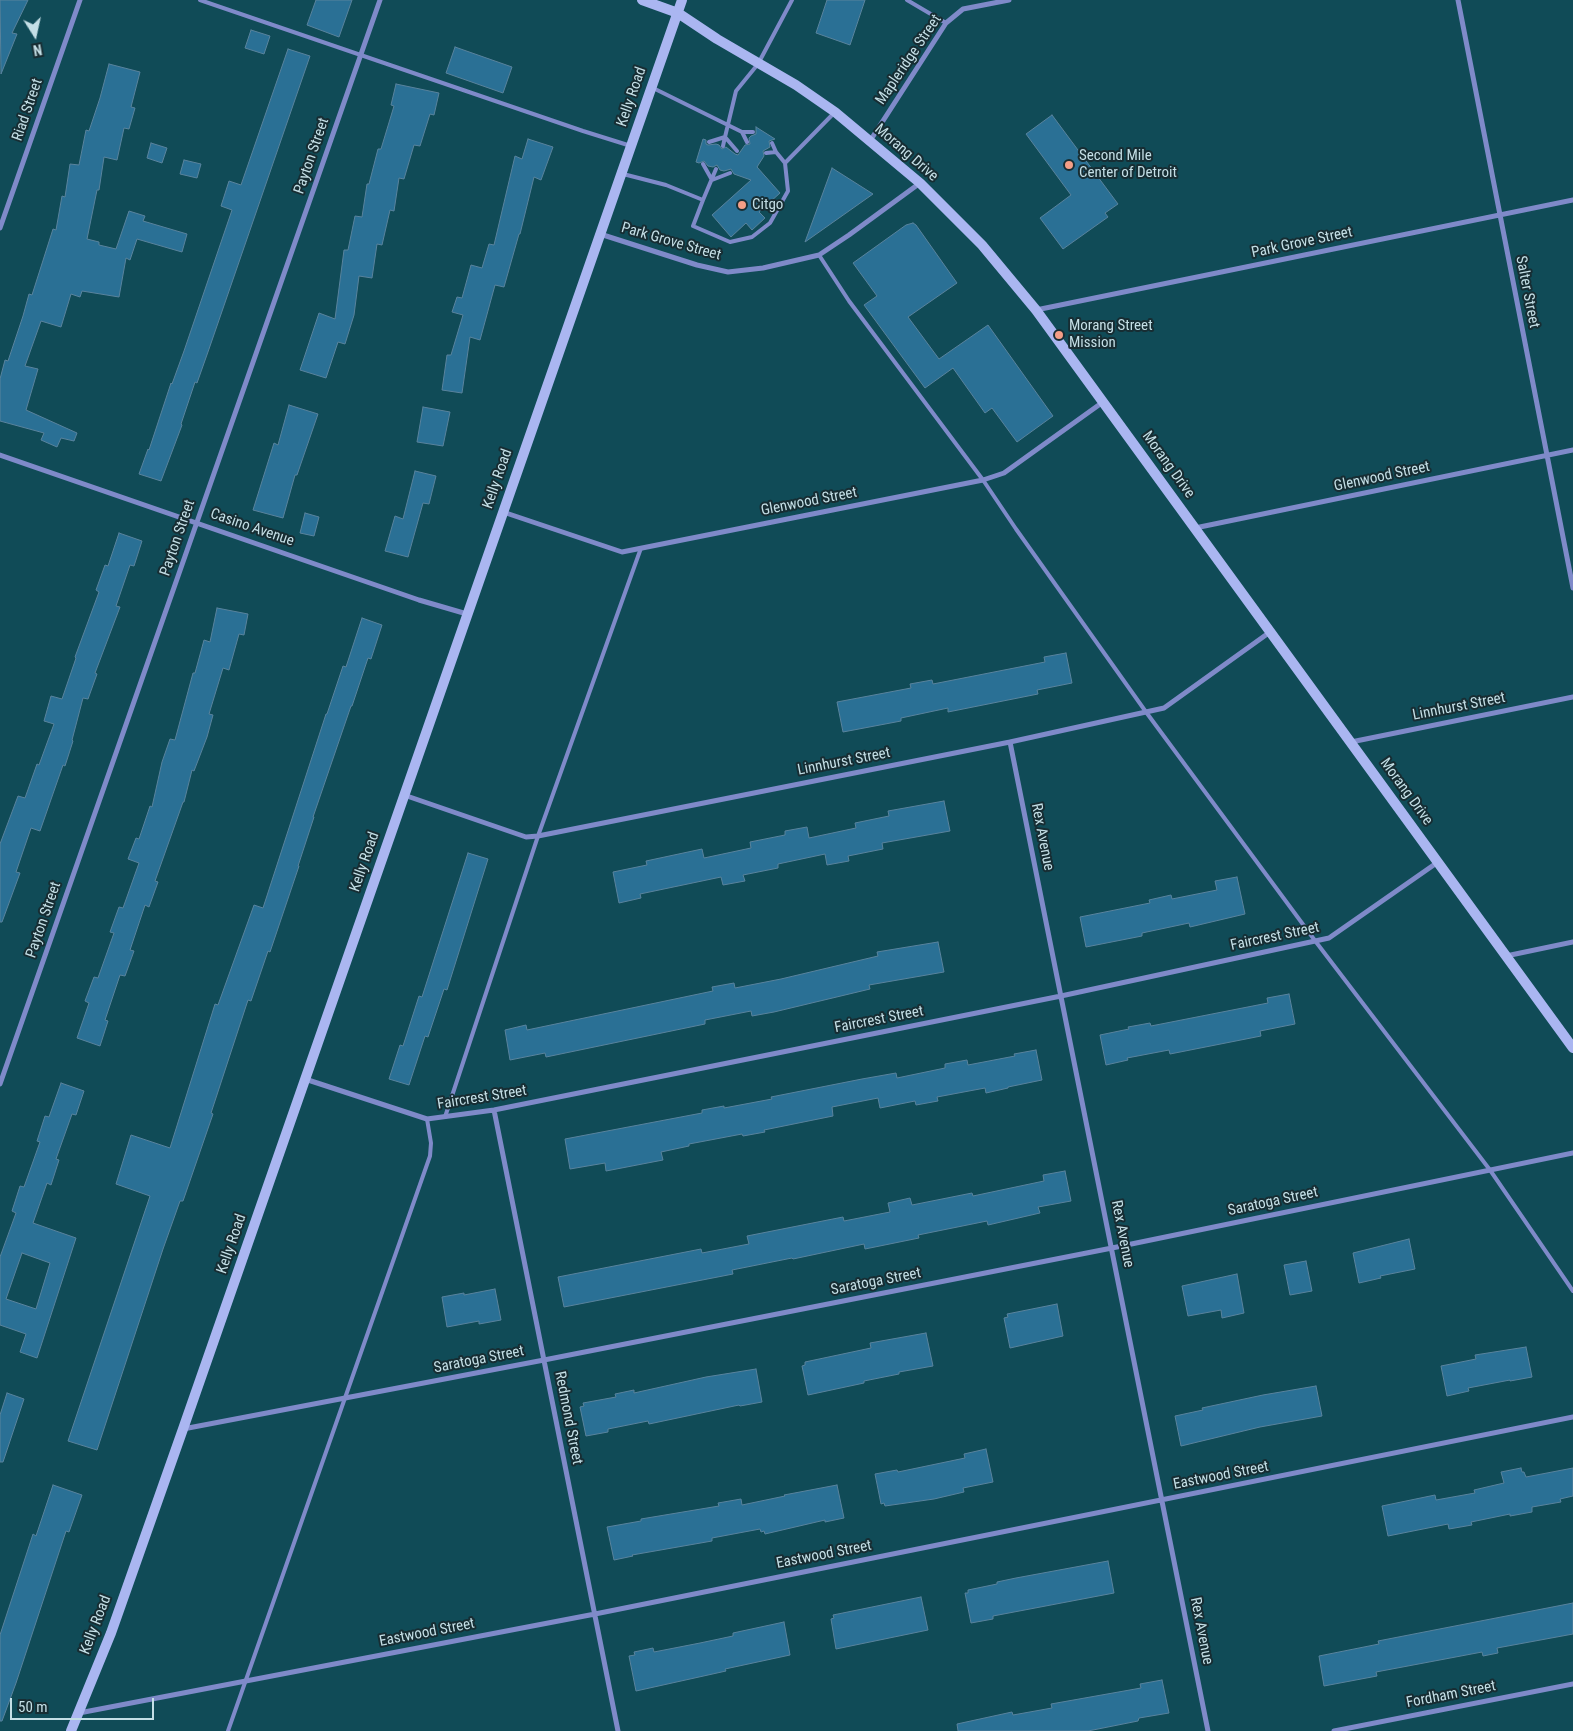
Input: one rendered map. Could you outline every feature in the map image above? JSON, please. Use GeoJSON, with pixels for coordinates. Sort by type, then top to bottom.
{"type":"FeatureCollection","features":[{"type":"Feature","properties":{"kind":"street","name":"Riad Street"},"geometry":{"type":"LineString","coordinates":[[0,228],[80,0]]}},
{"type":"Feature","properties":{"kind":"street","name":"Payton Street"},"geometry":{"type":"LineString","coordinates":[[0,1084],[380,0]]}},
{"type":"Feature","properties":{"kind":"street","name":"Morang Drive"},"geometry":{"type":"LineString","coordinates":[[642,0],[678,12],[758,64],[796,85],[835,112],[920,183],[982,245],[1036,310],[1104,402],[1573,1048]]}},
{"type":"Feature","properties":{"kind":"street","name":"Kelly Road"},"geometry":{"type":"LineString","coordinates":[[71,1731],[110,1633],[183,1429],[682,0]]}},
{"type":"Feature","properties":{"kind":"street","name":"Mapleridge Street"},"geometry":{"type":"LineString","coordinates":[[870,141],[946,23],[962,9],[1009,0]]}},
{"type":"Feature","properties":{"kind":"street","name":"Salter Street"},"geometry":{"type":"LineString","coordinates":[[1458,0],[1573,588]]}},
{"type":"Feature","properties":{"kind":"street","name":"Park Grove Street"},"geometry":{"type":"LineString","coordinates":[[600,234],[698,265],[728,272],[764,268],[820,254],[920,183]]}},
{"type":"Feature","properties":{"kind":"street","name":"Park Grove Street"},"geometry":{"type":"LineString","coordinates":[[1036,310],[1573,200]]}},
{"type":"Feature","properties":{"kind":"street","name":"Glenwood Street"},"geometry":{"type":"LineString","coordinates":[[503,512],[622,552],[983,480],[1004,473],[1104,402]]}},
{"type":"Feature","properties":{"kind":"street","name":"Glenwood Street"},"geometry":{"type":"LineString","coordinates":[[1195,528],[1573,450]]}},
{"type":"Feature","properties":{"kind":"street","name":"Casino Avenue"},"geometry":{"type":"LineString","coordinates":[[0,455],[419,600],[467,614]]}},
{"type":"Feature","properties":{"kind":"street","name":"Linnhurst Street"},"geometry":{"type":"LineString","coordinates":[[404,796],[526,838],[538,836],[1010,742],[1164,708],[1270,632]]}},
{"type":"Feature","properties":{"kind":"street","name":"Linnhurst Street"},"geometry":{"type":"LineString","coordinates":[[1351,742],[1573,697]]}},
{"type":"Feature","properties":{"kind":"street","name":"Rex Avenue"},"geometry":{"type":"LineString","coordinates":[[1010,742],[1208,1731]]}},
{"type":"Feature","properties":{"kind":"street","name":"Faircrest Street"},"geometry":{"type":"LineString","coordinates":[[305,1079],[427,1119],[494,1110],[1062,996],[1316,942],[1329,938],[1438,862]]}},
{"type":"Feature","properties":{"kind":"street"},"geometry":{"type":"LineString","coordinates":[[1506,956],[1573,942]]}},
{"type":"Feature","properties":{"kind":"street","name":"Redmond Street"},"geometry":{"type":"LineString","coordinates":[[494,1110],[618,1731]]}},
{"type":"Feature","properties":{"kind":"street","name":"Saratoga Street"},"geometry":{"type":"LineString","coordinates":[[183,1429],[1112,1248],[1573,1153]]}},
{"type":"Feature","properties":{"kind":"street","name":"Eastwood Street"},"geometry":{"type":"LineString","coordinates":[[79,1713],[595,1614],[1573,1417]]}},
{"type":"Feature","properties":{"kind":"street","name":"Fordham Street"},"geometry":{"type":"LineString","coordinates":[[1334,1731],[1573,1684]]}},
{"type":"Feature","properties":{"kind":"lane"},"geometry":{"type":"LineString","coordinates":[[200,0],[574,128],[632,146]]}},
{"type":"Feature","properties":{"kind":"lane"},"geometry":{"type":"LineString","coordinates":[[722,146],[736,91],[758,64],[792,0]]}},
{"type":"Feature","properties":{"kind":"lane"},"geometry":{"type":"LineString","coordinates":[[906,0],[946,23]]}},
{"type":"Feature","properties":{"kind":"lane"},"geometry":{"type":"LineString","coordinates":[[652,87],[742,132],[754,132]]}},
{"type":"Feature","properties":{"kind":"lane"},"geometry":{"type":"LineString","coordinates":[[785,163],[835,112]]}},
{"type":"Feature","properties":{"kind":"lane"},"geometry":{"type":"LineString","coordinates":[[742,132],[747,142]]}},
{"type":"Feature","properties":{"kind":"lane"},"geometry":{"type":"LineString","coordinates":[[710,142],[725,137]]}},
{"type":"Feature","properties":{"kind":"lane"},"geometry":{"type":"LineString","coordinates":[[725,137],[737,151]]}},
{"type":"Feature","properties":{"kind":"lane"},"geometry":{"type":"LineString","coordinates":[[716,169],[693,226],[730,242],[752,237],[770,224],[788,191],[785,163],[776,152],[772,143]]}},
{"type":"Feature","properties":{"kind":"lane"},"geometry":{"type":"LineString","coordinates":[[766,153],[776,152]]}},
{"type":"Feature","properties":{"kind":"lane"},"geometry":{"type":"LineString","coordinates":[[702,164],[712,180]]}},
{"type":"Feature","properties":{"kind":"lane"},"geometry":{"type":"LineString","coordinates":[[712,180],[730,173]]}},
{"type":"Feature","properties":{"kind":"lane"},"geometry":{"type":"LineString","coordinates":[[622,174],[666,185],[703,200]]}},
{"type":"Feature","properties":{"kind":"lane"},"geometry":{"type":"LineString","coordinates":[[820,254],[849,301],[983,480],[1146,712],[1316,942],[1490,1170],[1573,1291]]}},
{"type":"Feature","properties":{"kind":"lane"},"geometry":{"type":"LineString","coordinates":[[445,1117],[538,836],[641,548]]}},
{"type":"Feature","properties":{"kind":"lane"},"geometry":{"type":"LineString","coordinates":[[228,1731],[430,1156],[431,1143],[427,1119]]}},
{"type":"Feature","properties":{"kind":"building"},"geometry":{"type":"Polygon","coordinates":[[[0,0],[28,0],[12,33],[17,34],[1,74],[0,0]]]}},
{"type":"Feature","properties":{"kind":"building"},"geometry":{"type":"Polygon","coordinates":[[[316,0],[352,0],[339,37],[307,25],[316,0]]]}},
{"type":"Feature","properties":{"kind":"building"},"geometry":{"type":"Polygon","coordinates":[[[827,0],[865,0],[850,45],[816,33],[827,0]]]}},
{"type":"Feature","properties":{"kind":"building"},"geometry":{"type":"Polygon","coordinates":[[[251,30],[270,36],[264,54],[245,48],[251,30]]]}},
{"type":"Feature","properties":{"kind":"building"},"geometry":{"type":"Polygon","coordinates":[[[455,47],[512,67],[503,93],[446,73],[455,47]]]}},
{"type":"Feature","properties":{"kind":"building"},"geometry":{"type":"Polygon","coordinates":[[[288,49],[310,56],[209,349],[197,383],[195,382],[182,425],[161,481],[139,474],[184,351],[232,210],[221,206],[229,181],[241,185],[288,49]]]}},
{"type":"Feature","properties":{"kind":"building"},"geometry":{"type":"Polygon","coordinates":[[[109,64],[140,72],[131,107],[135,108],[129,129],[124,128],[117,160],[104,157],[99,190],[97,190],[87,239],[99,242],[99,245],[116,249],[129,211],[145,216],[143,221],[187,234],[182,252],[137,239],[130,260],[126,258],[119,297],[82,291],[80,297],[71,294],[61,327],[41,321],[25,366],[38,369],[26,410],[77,433],[74,441],[61,438],[57,447],[41,440],[44,433],[0,421],[0,379],[5,360],[8,361],[29,294],[32,295],[53,229],[56,230],[62,196],[65,197],[70,164],[79,165],[86,130],[89,131],[109,64]]]}},
{"type":"Feature","properties":{"kind":"building"},"geometry":{"type":"Polygon","coordinates":[[[396,84],[439,93],[434,115],[430,114],[420,146],[414,145],[404,179],[399,178],[394,211],[390,210],[382,245],[377,244],[372,278],[359,276],[354,315],[345,344],[338,342],[326,378],[300,370],[319,313],[335,319],[344,250],[348,250],[355,216],[362,217],[367,184],[369,184],[378,149],[381,149],[394,106],[391,105],[396,84]]]}},
{"type":"Feature","properties":{"kind":"building","name":"Second Mile Center of Detroit"},"geometry":{"type":"Polygon","coordinates":[[[1052,115],[1118,204],[1105,213],[1108,217],[1063,249],[1040,218],[1071,195],[1026,134],[1052,115]]]}},
{"type":"Feature","properties":{"kind":"building"},"geometry":{"type":"Polygon","coordinates":[[[756,127],[775,139],[769,141],[770,147],[763,151],[764,156],[757,167],[780,193],[759,212],[765,218],[752,230],[746,223],[731,237],[712,215],[751,180],[734,174],[731,169],[724,171],[720,170],[717,165],[713,167],[708,166],[704,161],[696,162],[703,139],[706,140],[708,145],[716,144],[722,149],[726,147],[738,155],[745,145],[750,144],[749,138],[756,134],[756,127]]]}},
{"type":"Feature","properties":{"kind":"building"},"geometry":{"type":"Polygon","coordinates":[[[528,139],[553,147],[541,180],[534,177],[504,287],[495,285],[480,340],[470,337],[462,393],[442,390],[447,355],[451,355],[463,315],[452,312],[457,297],[462,298],[471,265],[482,268],[489,244],[494,245],[515,156],[522,159],[528,139]]]}},
{"type":"Feature","properties":{"kind":"building"},"geometry":{"type":"Polygon","coordinates":[[[151,143],[167,148],[162,163],[147,158],[151,143]]]}},
{"type":"Feature","properties":{"kind":"building"},"geometry":{"type":"Polygon","coordinates":[[[184,160],[201,164],[197,178],[180,174],[184,160]]]}},
{"type":"Feature","properties":{"kind":"building"},"geometry":{"type":"Polygon","coordinates":[[[832,168],[873,194],[805,242],[832,168]]]}},
{"type":"Feature","properties":{"kind":"building"},"geometry":{"type":"Polygon","coordinates":[[[913,223],[957,283],[908,317],[939,359],[988,325],[1053,416],[1017,442],[992,408],[985,413],[953,368],[925,388],[864,305],[877,296],[853,263],[906,225],[913,223]]]}},
{"type":"Feature","properties":{"kind":"building"},"geometry":{"type":"Polygon","coordinates":[[[289,405],[318,414],[297,475],[295,475],[283,518],[253,510],[274,443],[278,445],[289,405]]]}},
{"type":"Feature","properties":{"kind":"building"},"geometry":{"type":"Polygon","coordinates":[[[423,407],[450,412],[443,446],[417,442],[423,407]]]}},
{"type":"Feature","properties":{"kind":"building"},"geometry":{"type":"Polygon","coordinates":[[[415,471],[436,476],[429,504],[423,503],[408,557],[385,551],[395,516],[403,519],[415,471]]]}},
{"type":"Feature","properties":{"kind":"building"},"geometry":{"type":"Polygon","coordinates":[[[305,513],[319,517],[314,536],[300,533],[305,513]]]}},
{"type":"Feature","properties":{"kind":"building"},"geometry":{"type":"Polygon","coordinates":[[[119,533],[142,541],[134,566],[130,565],[116,606],[120,607],[95,673],[97,674],[88,699],[83,698],[65,766],[63,765],[40,831],[31,828],[16,872],[20,873],[2,922],[0,922],[0,844],[18,796],[25,798],[37,764],[39,765],[54,724],[44,721],[51,696],[62,699],[99,592],[96,590],[105,565],[108,566],[119,533]]]}},
{"type":"Feature","properties":{"kind":"building"},"geometry":{"type":"Polygon","coordinates":[[[217,608],[248,614],[244,635],[239,634],[229,670],[223,668],[209,714],[213,715],[207,737],[194,771],[192,770],[184,802],[155,881],[158,882],[149,907],[145,905],[130,950],[134,951],[125,976],[120,975],[105,1020],[108,1021],[100,1046],[77,1038],[89,1003],[85,1001],[94,977],[98,978],[114,933],[110,932],[119,907],[123,908],[139,863],[128,859],[136,838],[139,839],[150,806],[152,807],[162,762],[170,739],[175,740],[204,640],[210,642],[217,608]]]}},
{"type":"Feature","properties":{"kind":"building"},"geometry":{"type":"Polygon","coordinates":[[[362,618],[382,625],[371,659],[368,658],[351,706],[270,952],[268,951],[251,1001],[248,1000],[211,1113],[213,1114],[183,1201],[180,1201],[163,1249],[97,1450],[68,1441],[150,1196],[116,1184],[131,1135],[170,1148],[215,1004],[218,1005],[254,905],[263,908],[326,714],[343,666],[346,667],[362,618]]]}},
{"type":"Feature","properties":{"kind":"building"},"geometry":{"type":"Polygon","coordinates":[[[1066,653],[1072,683],[1037,690],[1038,694],[948,712],[948,708],[901,718],[901,721],[843,732],[837,702],[911,688],[910,684],[932,680],[933,684],[1045,662],[1044,657],[1066,653]]]}},
{"type":"Feature","properties":{"kind":"building"},"geometry":{"type":"Polygon","coordinates":[[[944,801],[950,831],[882,843],[883,849],[848,856],[849,861],[827,865],[825,854],[778,864],[778,868],[743,875],[745,881],[723,885],[721,877],[640,894],[641,898],[619,903],[613,872],[647,865],[646,861],[702,849],[704,858],[751,848],[750,842],[785,835],[785,831],[807,827],[809,838],[856,828],[855,823],[889,816],[888,811],[944,801]]]}},
{"type":"Feature","properties":{"kind":"building"},"geometry":{"type":"Polygon","coordinates":[[[468,853],[488,859],[447,990],[444,989],[428,1037],[425,1036],[409,1085],[389,1079],[400,1045],[403,1046],[419,996],[422,997],[468,853]]]}},
{"type":"Feature","properties":{"kind":"building"},"geometry":{"type":"Polygon","coordinates":[[[1237,877],[1245,914],[1190,927],[1189,923],[1142,933],[1142,936],[1086,947],[1080,917],[1150,903],[1149,900],[1171,895],[1172,899],[1217,890],[1215,881],[1237,877]]]}},
{"type":"Feature","properties":{"kind":"building"},"geometry":{"type":"Polygon","coordinates":[[[938,942],[944,972],[869,985],[870,989],[774,1012],[752,1016],[751,1011],[705,1020],[705,1024],[546,1057],[545,1053],[510,1060],[505,1030],[526,1025],[527,1030],[713,991],[712,987],[734,983],[735,988],[781,979],[878,956],[877,952],[938,942]]]}},
{"type":"Feature","properties":{"kind":"building"},"geometry":{"type":"Polygon","coordinates":[[[1289,994],[1295,1024],[1260,1031],[1261,1036],[1170,1054],[1169,1050],[1127,1058],[1128,1060],[1106,1065],[1100,1035],[1129,1029],[1128,1027],[1150,1023],[1151,1026],[1268,1003],[1267,998],[1289,994]]]}},
{"type":"Feature","properties":{"kind":"building"},"geometry":{"type":"Polygon","coordinates":[[[1036,1050],[1042,1080],[986,1093],[985,1088],[937,1097],[938,1101],[916,1105],[915,1101],[880,1108],[878,1098],[832,1107],[833,1116],[764,1130],[765,1132],[743,1136],[742,1134],[689,1144],[689,1146],[661,1152],[663,1160],[606,1171],[605,1163],[570,1169],[565,1139],[702,1113],[702,1110],[772,1099],[771,1097],[862,1079],[896,1073],[897,1078],[945,1068],[945,1064],[967,1060],[968,1065],[1036,1050]]]}},
{"type":"Feature","properties":{"kind":"building"},"geometry":{"type":"Polygon","coordinates":[[[61,1083],[84,1091],[76,1115],[72,1114],[56,1159],[59,1160],[51,1185],[47,1183],[33,1223],[76,1238],[37,1358],[20,1352],[26,1334],[0,1325],[0,1257],[16,1213],[12,1211],[20,1186],[24,1187],[40,1142],[37,1141],[45,1116],[49,1117],[61,1083]],[[22,1253],[6,1299],[36,1309],[50,1263],[22,1253]]]}},
{"type":"Feature","properties":{"kind":"building"},"geometry":{"type":"Polygon","coordinates":[[[1065,1171],[1071,1201],[1038,1207],[1040,1213],[988,1225],[987,1221],[918,1235],[919,1238],[865,1249],[864,1244],[792,1258],[732,1270],[733,1274],[564,1307],[558,1277],[701,1249],[702,1253],[749,1244],[747,1236],[843,1217],[844,1221],[890,1212],[888,1203],[910,1198],[912,1205],[972,1193],[973,1196],[1044,1181],[1043,1175],[1065,1171]]]}},
{"type":"Feature","properties":{"kind":"building"},"geometry":{"type":"Polygon","coordinates":[[[1409,1239],[1415,1269],[1380,1276],[1381,1278],[1359,1283],[1353,1253],[1409,1239]]]}},
{"type":"Feature","properties":{"kind":"building"},"geometry":{"type":"Polygon","coordinates":[[[1306,1261],[1312,1291],[1290,1295],[1284,1265],[1306,1261]]]}},
{"type":"Feature","properties":{"kind":"building"},"geometry":{"type":"Polygon","coordinates":[[[1237,1274],[1244,1313],[1222,1318],[1221,1310],[1188,1316],[1182,1286],[1237,1274]]]}},
{"type":"Feature","properties":{"kind":"building"},"geometry":{"type":"Polygon","coordinates":[[[495,1289],[501,1320],[479,1324],[479,1321],[447,1327],[442,1297],[495,1289]]]}},
{"type":"Feature","properties":{"kind":"building"},"geometry":{"type":"Polygon","coordinates":[[[1057,1304],[1063,1336],[1010,1348],[1004,1318],[1008,1317],[1007,1314],[1057,1304]]]}},
{"type":"Feature","properties":{"kind":"building"},"geometry":{"type":"Polygon","coordinates":[[[926,1333],[933,1366],[899,1372],[899,1374],[864,1381],[864,1383],[808,1395],[802,1366],[805,1365],[805,1362],[871,1348],[870,1343],[926,1333]]]}},
{"type":"Feature","properties":{"kind":"building"},"geometry":{"type":"Polygon","coordinates":[[[1526,1347],[1532,1377],[1468,1388],[1469,1391],[1447,1396],[1441,1366],[1476,1359],[1475,1355],[1526,1347]]]}},
{"type":"Feature","properties":{"kind":"building"},"geometry":{"type":"Polygon","coordinates":[[[756,1369],[762,1402],[649,1424],[648,1421],[608,1429],[608,1432],[586,1436],[580,1407],[584,1406],[583,1403],[616,1397],[615,1394],[634,1390],[634,1393],[706,1377],[756,1369]]]}},
{"type":"Feature","properties":{"kind":"building"},"geometry":{"type":"Polygon","coordinates":[[[1316,1386],[1322,1416],[1260,1427],[1181,1446],[1175,1416],[1203,1410],[1202,1408],[1263,1395],[1316,1386]]]}},
{"type":"Feature","properties":{"kind":"building"},"geometry":{"type":"Polygon","coordinates":[[[7,1393],[24,1399],[3,1462],[0,1462],[0,1415],[7,1393]]]}},
{"type":"Feature","properties":{"kind":"building"},"geometry":{"type":"Polygon","coordinates":[[[986,1449],[993,1482],[963,1488],[964,1492],[934,1499],[885,1506],[884,1503],[881,1504],[875,1474],[897,1470],[898,1472],[965,1458],[964,1454],[986,1449]]]}},
{"type":"Feature","properties":{"kind":"building"},"geometry":{"type":"Polygon","coordinates":[[[1521,1468],[1526,1477],[1573,1468],[1573,1496],[1560,1499],[1561,1502],[1532,1507],[1532,1512],[1510,1516],[1510,1514],[1471,1522],[1472,1525],[1449,1529],[1448,1524],[1388,1536],[1382,1506],[1435,1495],[1436,1500],[1475,1493],[1474,1490],[1504,1483],[1501,1472],[1521,1468]]]}},
{"type":"Feature","properties":{"kind":"building"},"geometry":{"type":"Polygon","coordinates":[[[53,1485],[82,1495],[69,1532],[66,1531],[16,1683],[2,1721],[0,1721],[0,1635],[33,1534],[36,1536],[53,1485]]]}},
{"type":"Feature","properties":{"kind":"building"},"geometry":{"type":"Polygon","coordinates":[[[837,1485],[844,1518],[825,1522],[825,1520],[765,1534],[760,1529],[712,1538],[712,1541],[614,1560],[607,1527],[641,1521],[641,1519],[719,1506],[718,1503],[741,1499],[742,1505],[837,1485]]]}},
{"type":"Feature","properties":{"kind":"building"},"geometry":{"type":"Polygon","coordinates":[[[1108,1561],[1114,1593],[993,1616],[993,1619],[971,1623],[965,1593],[968,1593],[968,1590],[1016,1578],[1108,1561]]]}},
{"type":"Feature","properties":{"kind":"building"},"geometry":{"type":"Polygon","coordinates":[[[921,1597],[928,1630],[836,1649],[831,1619],[834,1618],[833,1615],[921,1597]]]}},
{"type":"Feature","properties":{"kind":"building"},"geometry":{"type":"Polygon","coordinates":[[[1573,1603],[1573,1634],[1497,1648],[1498,1653],[1483,1656],[1482,1652],[1376,1672],[1377,1676],[1324,1686],[1319,1656],[1379,1644],[1378,1641],[1573,1603]]]}},
{"type":"Feature","properties":{"kind":"building"},"geometry":{"type":"Polygon","coordinates":[[[784,1622],[790,1655],[636,1691],[629,1656],[635,1655],[634,1652],[653,1648],[654,1652],[700,1643],[733,1636],[733,1633],[784,1622]]]}},
{"type":"Feature","properties":{"kind":"building"},"geometry":{"type":"Polygon","coordinates":[[[1162,1680],[1169,1713],[1139,1718],[1138,1721],[1088,1731],[958,1731],[957,1724],[1012,1712],[1013,1715],[1052,1708],[1051,1704],[1141,1688],[1140,1684],[1162,1680]]]}},
{"type":"Feature","properties":{"kind":"place","name":"Second Mile Center of Detroit"},"geometry":{"type":"Point","coordinates":[1069,165]}},
{"type":"Feature","properties":{"kind":"place","name":"Citgo"},"geometry":{"type":"Point","coordinates":[742,205]}},
{"type":"Feature","properties":{"kind":"place","name":"Morang Street Mission"},"geometry":{"type":"Point","coordinates":[1059,335]}}]}
